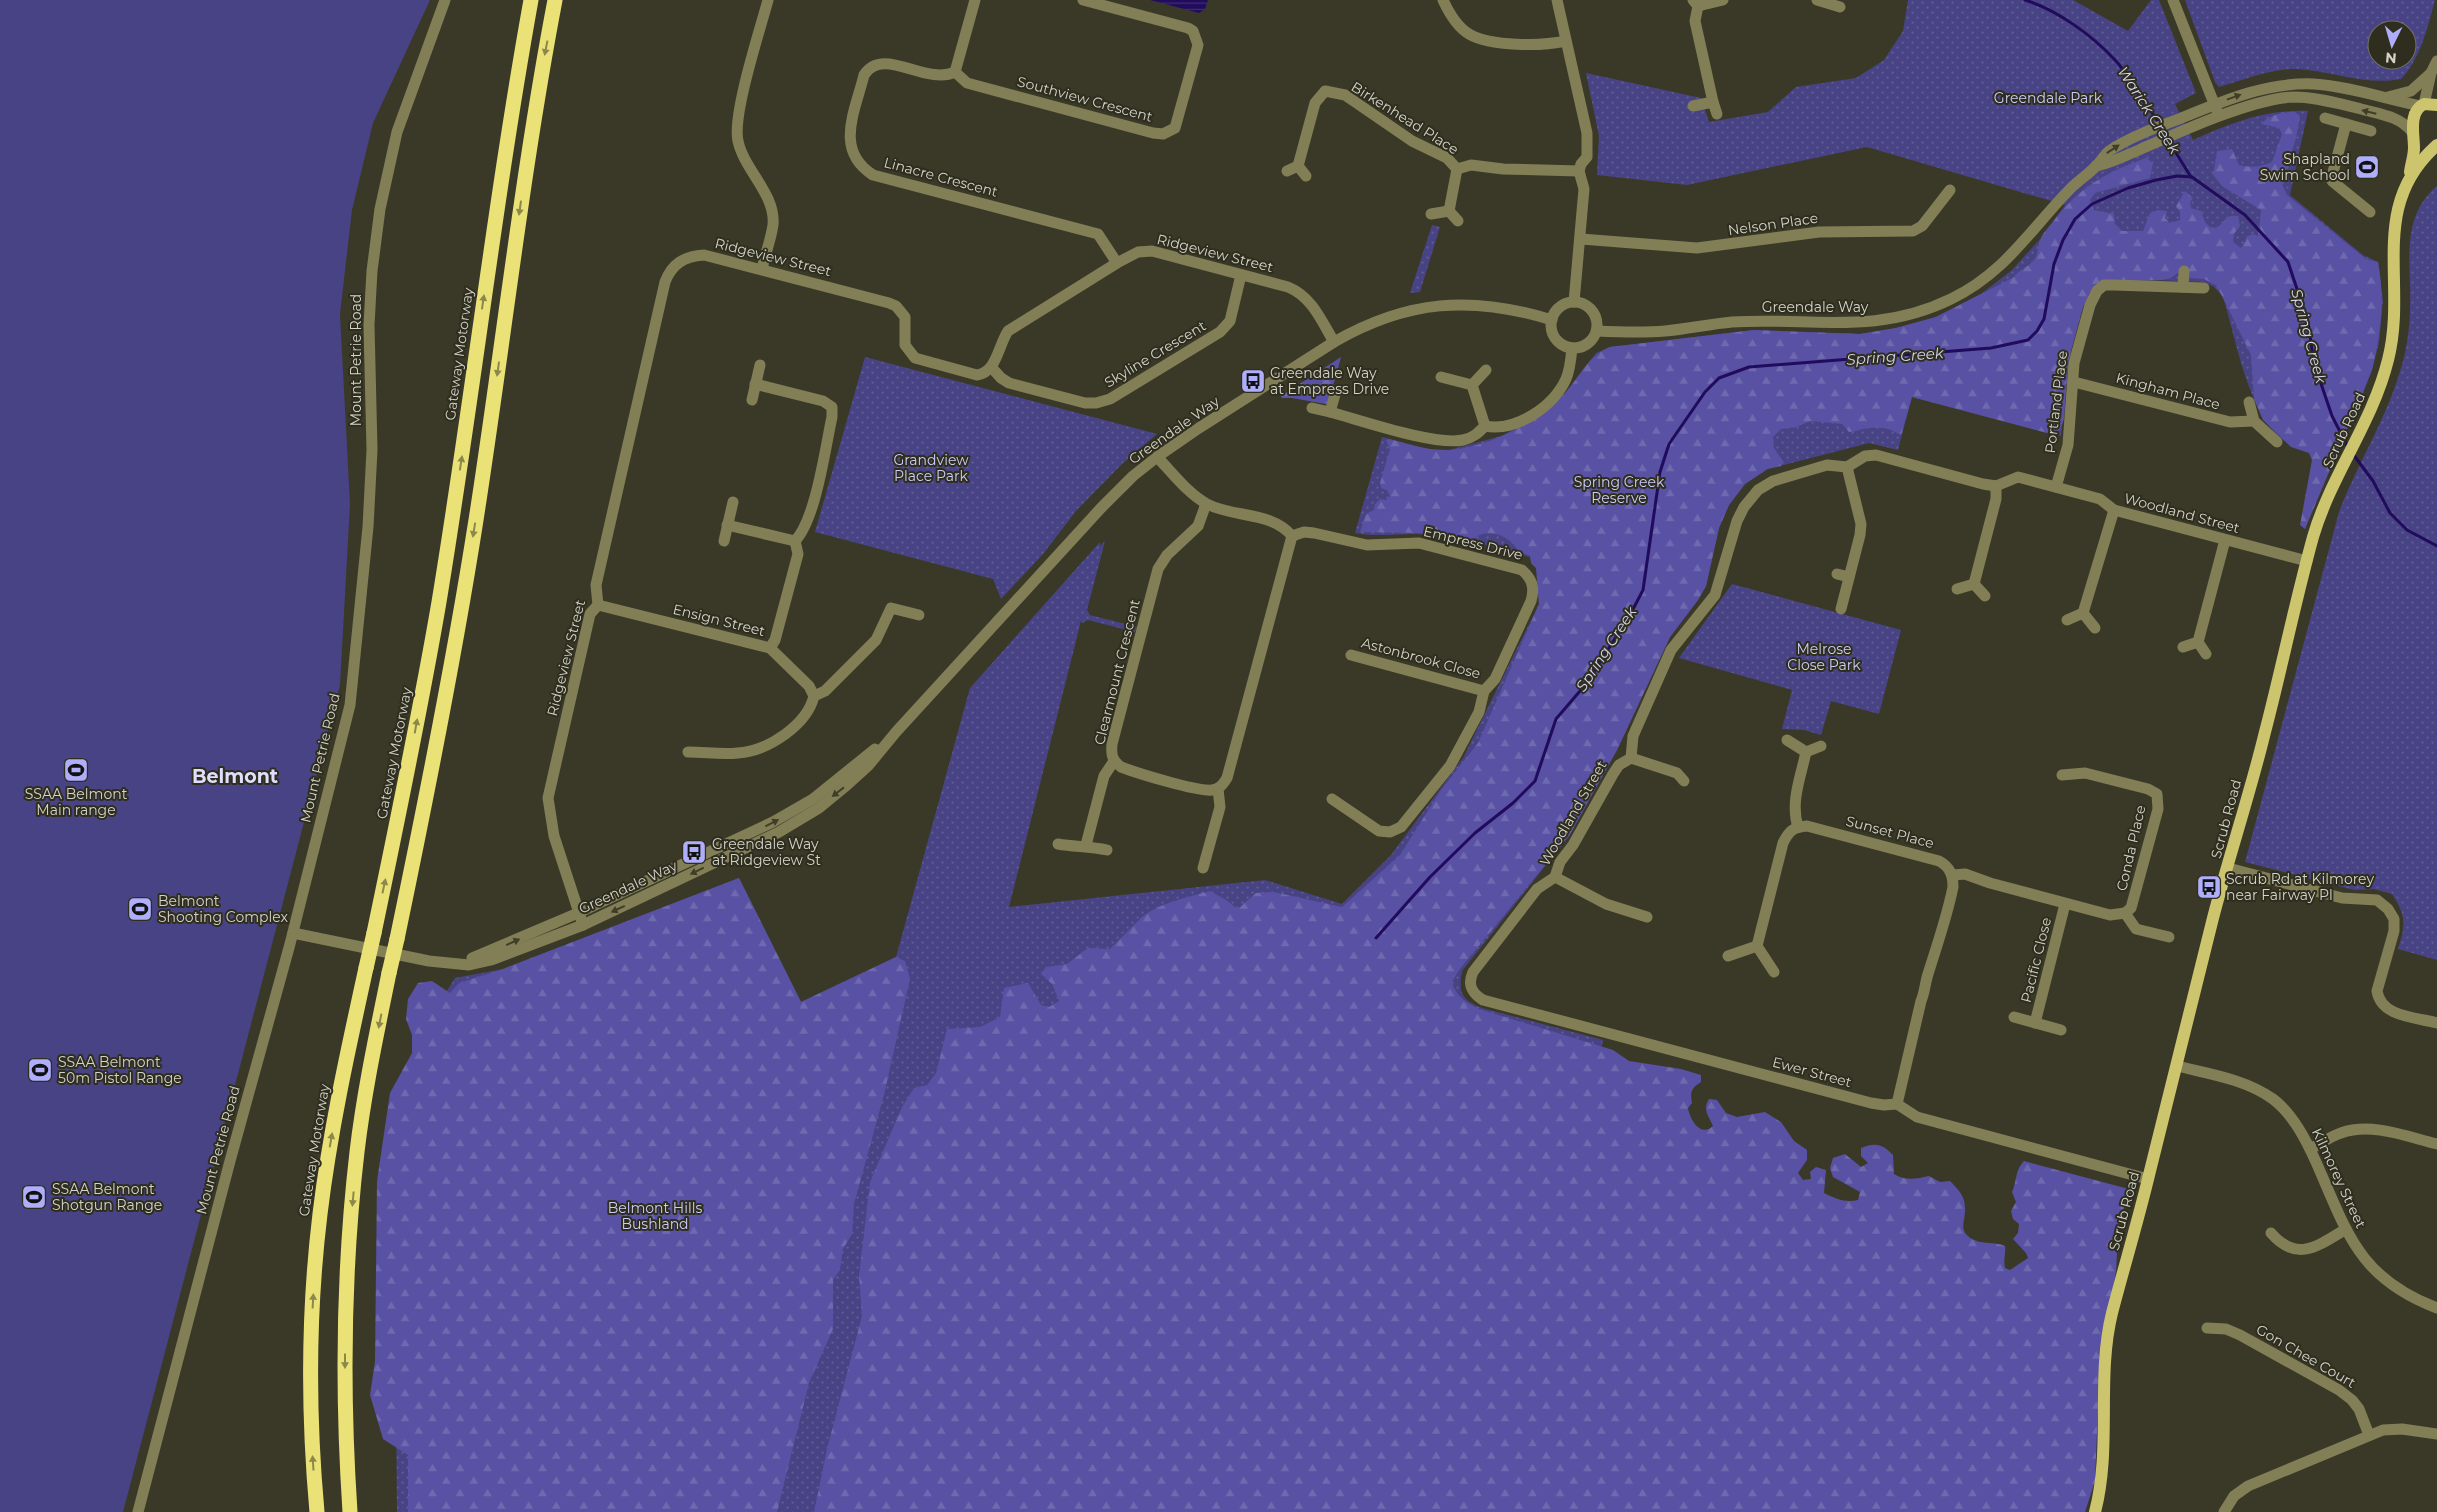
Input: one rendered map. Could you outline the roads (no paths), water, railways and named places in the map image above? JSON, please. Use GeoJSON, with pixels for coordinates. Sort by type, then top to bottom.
{"type":"FeatureCollection","features":[{"type":"Feature","properties":{"kind":"highway","name":"Gateway Motorway"},"geometry":{"type":"LineString","coordinates":[[317,1512],[310,1391],[311,1338],[316,1248],[330,1140],[413,746],[439,603],[508,131],[530,0]]}},
{"type":"Feature","properties":{"kind":"highway"},"geometry":{"type":"LineString","coordinates":[[350,1512],[345,1406],[345,1318],[357,1152],[369,1074],[435,752],[461,610],[476,520],[521,202],[555,0]]}},
{"type":"Feature","properties":{"kind":"main road","name":"Scrub Road"},"geometry":{"type":"LineString","coordinates":[[2095,1512],[2101,1481],[2106,1341],[2213,918],[2266,732],[2315,531],[2342,470],[2370,415],[2388,359],[2393,334],[2395,304],[2393,249],[2395,222],[2410,174],[2414,150],[2415,113],[2427,105]]}},
{"type":"Feature","properties":{"kind":"main road"},"geometry":{"type":"LineString","coordinates":[[2413,136],[2421,148],[2436,145]]}},
{"type":"Feature","properties":{"kind":"main road","name":"Scrub Road"},"geometry":{"type":"LineString","coordinates":[[2410,174],[2423,157],[2436,145]]}},
{"type":"Feature","properties":{"kind":"street","name":"Mount Petrie Road"},"geometry":{"type":"LineString","coordinates":[[138,1512],[293,933],[350,705],[359,635],[368,527],[372,450],[370,326],[372,271],[380,209],[396,132],[445,0]]}},
{"type":"Feature","properties":{"kind":"street"},"geometry":{"type":"LineString","coordinates":[[762,269],[773,224],[771,212],[741,153],[737,132],[748,76],[768,0]]}},
{"type":"Feature","properties":{"kind":"street"},"geometry":{"type":"LineString","coordinates":[[955,72],[975,0]]}},
{"type":"Feature","properties":{"kind":"street","name":"Southview Crescent"},"geometry":{"type":"LineString","coordinates":[[955,72],[967,83],[1153,133],[1163,134],[1175,128],[1198,45],[1193,31],[1188,28],[1083,0]]}},
{"type":"Feature","properties":{"kind":"street"},"geometry":{"type":"LineString","coordinates":[[1443,0],[1456,22],[1469,34],[1488,40],[1542,46],[1566,41]]}},
{"type":"Feature","properties":{"kind":"street"},"geometry":{"type":"LineString","coordinates":[[1558,0],[1588,133],[1586,157],[1579,171],[1584,190],[1574,302]]}},
{"type":"Feature","properties":{"kind":"street"},"geometry":{"type":"LineString","coordinates":[[1716,114],[1695,21],[1696,3],[1723,0]]}},
{"type":"Feature","properties":{"kind":"street"},"geometry":{"type":"LineString","coordinates":[[1817,0],[1840,7]]}},
{"type":"Feature","properties":{"kind":"street"},"geometry":{"type":"LineString","coordinates":[[2173,0],[2219,118]]}},
{"type":"Feature","properties":{"kind":"street"},"geometry":{"type":"LineString","coordinates":[[2427,105],[2431,73],[2437,61]]}},
{"type":"Feature","properties":{"kind":"street","name":"Linacre Crescent"},"geometry":{"type":"LineString","coordinates":[[955,72],[938,76],[888,63],[878,63],[869,67],[864,75],[849,135],[851,149],[857,161],[873,175],[1098,234],[1116,263]]}},
{"type":"Feature","properties":{"kind":"street"},"geometry":{"type":"LineString","coordinates":[[2382,98],[2411,92],[2431,73]]}},
{"type":"Feature","properties":{"kind":"street","name":"Greendale Way"},"geometry":{"type":"LineString","coordinates":[[1597,330],[1658,332],[1733,322],[1789,321],[1848,324],[1881,321],[1926,310],[1953,298],[2001,266],[2030,237],[2072,187],[2096,166],[2106,154],[2134,138],[2214,104],[2262,88],[2298,84],[2332,86],[2382,98],[2427,105]]}},
{"type":"Feature","properties":{"kind":"street","name":"Birkenhead Place"},"geometry":{"type":"LineString","coordinates":[[1306,176],[1292,169],[1315,103],[1325,92],[1345,95],[1412,141],[1447,158],[1457,169],[1471,165],[1503,169],[1579,171]]}},
{"type":"Feature","properties":{"kind":"street","name":"Greendale Way"},"geometry":{"type":"LineString","coordinates":[[2096,166],[2113,162],[2180,133],[2261,103],[2294,97],[2330,101],[2380,114],[2406,124],[2413,136]]}},
{"type":"Feature","properties":{"kind":"street"},"geometry":{"type":"LineString","coordinates":[[1693,106],[1713,102]]}},
{"type":"Feature","properties":{"kind":"street"},"geometry":{"type":"LineString","coordinates":[[2325,118],[2371,130]]}},
{"type":"Feature","properties":{"kind":"street"},"geometry":{"type":"LineString","coordinates":[[2346,124],[2332,181],[2370,212]]}},
{"type":"Feature","properties":{"kind":"street"},"geometry":{"type":"LineString","coordinates":[[1449,211],[1457,169]]}},
{"type":"Feature","properties":{"kind":"street","name":"Nelson Place"},"geometry":{"type":"LineString","coordinates":[[1581,239],[1697,248],[1819,232],[1913,231],[1922,226],[1950,190]]}},
{"type":"Feature","properties":{"kind":"street"},"geometry":{"type":"LineString","coordinates":[[1431,214],[1449,211]]}},
{"type":"Feature","properties":{"kind":"street"},"geometry":{"type":"LineString","coordinates":[[1449,211],[1458,221]]}},
{"type":"Feature","properties":{"kind":"street","name":"Ridgeview Street"},"geometry":{"type":"LineString","coordinates":[[583,925],[554,836],[548,798],[590,614],[598,605],[596,585],[665,282],[670,271],[680,261],[692,256],[704,255],[896,306],[905,317],[905,345],[915,358],[977,375],[985,374],[992,368],[1001,342],[1008,331],[1116,263],[1138,252],[1152,251],[1288,287],[1300,292],[1308,299],[1334,342]]}},
{"type":"Feature","properties":{"kind":"street"},"geometry":{"type":"LineString","coordinates":[[2183,287],[2184,271]]}},
{"type":"Feature","properties":{"kind":"street","name":"Skyline Crescent"},"geometry":{"type":"LineString","coordinates":[[992,368],[1001,378],[1009,383],[1085,403],[1110,400],[1220,332],[1230,321],[1241,274]]}},
{"type":"Feature","properties":{"kind":"street","name":"Portland Place"},"geometry":{"type":"LineString","coordinates":[[2056,487],[2068,445],[2077,352],[2090,305],[2097,291],[2104,285],[2204,288]]}},
{"type":"Feature","properties":{"kind":"street"},"geometry":{"type":"LineString","coordinates":[[1574,302],[1581,303],[1592,311],[1597,324],[1597,330],[1590,342],[1579,348],[1572,348],[1558,342],[1553,335],[1552,320],[1560,307],[1574,302]]}},
{"type":"Feature","properties":{"kind":"street","name":"Greendale Way"},"geometry":{"type":"LineString","coordinates":[[293,933],[451,964],[469,965],[491,960],[583,925],[779,832],[819,808],[868,766],[896,732],[1102,508],[1157,456],[1334,342],[1382,318],[1436,305],[1470,304],[1499,306],[1552,320]]}},
{"type":"Feature","properties":{"kind":"street"},"geometry":{"type":"LineString","coordinates":[[1485,426],[1497,428],[1515,424],[1538,412],[1560,391],[1567,377],[1572,348]]}},
{"type":"Feature","properties":{"kind":"street"},"geometry":{"type":"LineString","coordinates":[[752,400],[760,365]]}},
{"type":"Feature","properties":{"kind":"street"},"geometry":{"type":"LineString","coordinates":[[1472,385],[1486,370]]}},
{"type":"Feature","properties":{"kind":"street"},"geometry":{"type":"LineString","coordinates":[[1441,377],[1472,385]]}},
{"type":"Feature","properties":{"kind":"street","name":"Kingham Place"},"geometry":{"type":"LineString","coordinates":[[2074,382],[2230,422],[2254,421]]}},
{"type":"Feature","properties":{"kind":"street"},"geometry":{"type":"LineString","coordinates":[[755,384],[823,401],[832,407],[832,417],[811,510],[803,533],[794,541]]}},
{"type":"Feature","properties":{"kind":"street"},"geometry":{"type":"LineString","coordinates":[[1472,385],[1485,426]]}},
{"type":"Feature","properties":{"kind":"street"},"geometry":{"type":"LineString","coordinates":[[1330,412],[1336,391]]}},
{"type":"Feature","properties":{"kind":"street"},"geometry":{"type":"LineString","coordinates":[[2249,402],[2254,421],[2277,442]]}},
{"type":"Feature","properties":{"kind":"street"},"geometry":{"type":"LineString","coordinates":[[1312,408],[1449,441],[1475,436],[1485,426]]}},
{"type":"Feature","properties":{"kind":"street"},"geometry":{"type":"LineString","coordinates":[[1157,456],[1194,495],[1206,504],[1278,523],[1292,536],[1227,778],[1218,789],[1220,807],[1203,868]]}},
{"type":"Feature","properties":{"kind":"street"},"geometry":{"type":"LineString","coordinates":[[1684,782],[1678,773],[1631,758],[1633,736],[1671,650],[1715,595],[1736,521],[1744,506],[1758,490],[1773,481],[1827,465],[1847,467],[1865,456],[1876,456],[1996,486],[1996,500],[1974,584]]}},
{"type":"Feature","properties":{"kind":"street"},"geometry":{"type":"LineString","coordinates":[[1841,609],[1860,535],[1861,524],[1847,467]]}},
{"type":"Feature","properties":{"kind":"street","name":"Woodland Street"},"geometry":{"type":"LineString","coordinates":[[1996,486],[2018,477],[2100,499],[2114,510],[2307,561]]}},
{"type":"Feature","properties":{"kind":"street"},"geometry":{"type":"LineString","coordinates":[[724,542],[733,502]]}},
{"type":"Feature","properties":{"kind":"street","name":"Clearmount Crescent"},"geometry":{"type":"LineString","coordinates":[[1206,504],[1198,526],[1167,555],[1158,570],[1112,744],[1114,762],[1129,770],[1204,790],[1218,789]]}},
{"type":"Feature","properties":{"kind":"street"},"geometry":{"type":"LineString","coordinates":[[2067,620],[2083,612],[2114,510]]}},
{"type":"Feature","properties":{"kind":"street"},"geometry":{"type":"LineString","coordinates":[[727,525],[794,541]]}},
{"type":"Feature","properties":{"kind":"street","name":"Empress Drive"},"geometry":{"type":"LineString","coordinates":[[1292,536],[1304,532],[1314,533],[1367,545],[1419,543],[1522,570],[1529,577],[1533,585],[1531,601],[1495,679],[1484,690],[1479,712],[1450,766],[1396,831],[1384,833],[1379,831],[1332,799]]}},
{"type":"Feature","properties":{"kind":"street"},"geometry":{"type":"LineString","coordinates":[[2206,654],[2198,642],[2225,540]]}},
{"type":"Feature","properties":{"kind":"street"},"geometry":{"type":"LineString","coordinates":[[770,648],[775,640],[798,554],[794,541]]}},
{"type":"Feature","properties":{"kind":"street"},"geometry":{"type":"LineString","coordinates":[[1837,574],[1850,577]]}},
{"type":"Feature","properties":{"kind":"street"},"geometry":{"type":"LineString","coordinates":[[1957,589],[1974,584]]}},
{"type":"Feature","properties":{"kind":"street"},"geometry":{"type":"LineString","coordinates":[[1974,584],[1985,596]]}},
{"type":"Feature","properties":{"kind":"street","name":"Ensign Street"},"geometry":{"type":"LineString","coordinates":[[598,605],[770,648],[809,686],[814,696]]}},
{"type":"Feature","properties":{"kind":"street"},"geometry":{"type":"LineString","coordinates":[[688,752],[740,754],[776,740],[808,712],[814,696],[826,691],[876,640],[891,608],[919,614]]}},
{"type":"Feature","properties":{"kind":"street"},"geometry":{"type":"LineString","coordinates":[[2083,612],[2095,628]]}},
{"type":"Feature","properties":{"kind":"street"},"geometry":{"type":"LineString","coordinates":[[2183,648],[2198,642]]}},
{"type":"Feature","properties":{"kind":"street","name":"Astonbrook Close"},"geometry":{"type":"LineString","coordinates":[[1351,655],[1484,690]]}},
{"type":"Feature","properties":{"kind":"street","name":"Greendale Way"},"geometry":{"type":"LineString","coordinates":[[451,964],[490,952],[578,914],[787,815],[827,789],[896,732]]}},
{"type":"Feature","properties":{"kind":"street"},"geometry":{"type":"LineString","coordinates":[[1787,740],[1806,752]]}},
{"type":"Feature","properties":{"kind":"street"},"geometry":{"type":"LineString","coordinates":[[1806,752],[1821,746]]}},
{"type":"Feature","properties":{"kind":"street"},"geometry":{"type":"LineString","coordinates":[[1774,972],[1757,946],[1783,843],[1788,832],[1798,826],[1794,815],[1794,803],[1806,752]]}},
{"type":"Feature","properties":{"kind":"street","name":"Woodland Street"},"geometry":{"type":"LineString","coordinates":[[1470,988],[1472,972],[1537,889],[1555,877],[1560,862],[1573,845],[1613,774],[1619,765],[1631,758]]}},
{"type":"Feature","properties":{"kind":"street"},"geometry":{"type":"LineString","coordinates":[[1086,845],[1104,776],[1114,762]]}},
{"type":"Feature","properties":{"kind":"street","name":"Conda Place"},"geometry":{"type":"LineString","coordinates":[[2062,775],[2086,773],[2148,789],[2157,794],[2158,809],[2135,900],[2131,908],[2125,913]]}},
{"type":"Feature","properties":{"kind":"street","name":"Sunset Place"},"geometry":{"type":"LineString","coordinates":[[1798,826],[1806,826],[1939,860],[1946,865],[1953,875]]}},
{"type":"Feature","properties":{"kind":"street"},"geometry":{"type":"LineString","coordinates":[[1058,844],[1086,845],[1106,850]]}},
{"type":"Feature","properties":{"kind":"street"},"geometry":{"type":"LineString","coordinates":[[2228,868],[2342,898],[2377,900],[2388,909],[2394,919],[2394,931],[2377,991],[2378,999],[2383,1007],[2393,1012],[2437,1023]]}},
{"type":"Feature","properties":{"kind":"street"},"geometry":{"type":"LineString","coordinates":[[1897,1104],[1921,1001],[1951,898],[1953,875],[1964,874],[2110,916],[2125,913],[2136,929],[2169,937]]}},
{"type":"Feature","properties":{"kind":"street"},"geometry":{"type":"LineString","coordinates":[[1555,877],[1606,904],[1647,917]]}},
{"type":"Feature","properties":{"kind":"street","name":"Pacific Close"},"geometry":{"type":"LineString","coordinates":[[2035,1023],[2065,904]]}},
{"type":"Feature","properties":{"kind":"street"},"geometry":{"type":"LineString","coordinates":[[1728,956],[1757,946]]}},
{"type":"Feature","properties":{"kind":"street","name":"Ewer Street"},"geometry":{"type":"LineString","coordinates":[[1470,988],[1484,1000],[1871,1103],[1897,1104],[1918,1117],[2148,1179]]}},
{"type":"Feature","properties":{"kind":"street","name":"Pacific Close"},"geometry":{"type":"LineString","coordinates":[[2014,1017],[2061,1030]]}},
{"type":"Feature","properties":{"kind":"street","name":"Kilmorey Street"},"geometry":{"type":"LineString","coordinates":[[2176,1066],[2236,1081],[2274,1100],[2298,1127],[2310,1149],[2346,1230],[2358,1250],[2375,1271],[2393,1286],[2437,1308]]}},
{"type":"Feature","properties":{"kind":"street"},"geometry":{"type":"LineString","coordinates":[[2310,1149],[2342,1132],[2363,1129],[2384,1131],[2437,1144]]}},
{"type":"Feature","properties":{"kind":"street"},"geometry":{"type":"LineString","coordinates":[[2271,1233],[2288,1248],[2302,1251],[2319,1245],[2346,1230]]}},
{"type":"Feature","properties":{"kind":"street","name":"Gon Chee Court"},"geometry":{"type":"LineString","coordinates":[[2207,1328],[2226,1329],[2240,1335],[2339,1390],[2359,1409],[2369,1434]]}},
{"type":"Feature","properties":{"kind":"street"},"geometry":{"type":"LineString","coordinates":[[2224,1512],[2234,1496],[2248,1486],[2369,1434],[2402,1429],[2437,1434]]}},
{"type":"Feature","properties":{"kind":"waterway","name":"Warick Creek"},"geometry":{"type":"LineString","coordinates":[[2025,0],[2049,10],[2073,24],[2096,41],[2122,68],[2159,123]]}},
{"type":"Feature","properties":{"kind":"waterway","name":"Warick Creek"},"geometry":{"type":"LineString","coordinates":[[2168,140],[2191,177]]}},
{"type":"Feature","properties":{"kind":"waterway","name":"Spring Creek"},"geometry":{"type":"LineString","coordinates":[[1376,938],[1430,877],[1475,833],[1513,803],[1535,781],[1556,719],[1586,684],[1630,615],[1643,590],[1660,472],[1669,444],[1705,392],[1719,378],[1749,367],[1991,348],[2028,340],[2037,331],[2044,319],[2054,264],[2063,240],[2075,219],[2092,204],[2128,188],[2177,176],[2192,177],[2245,215],[2288,262],[2308,322],[2314,363],[2332,416],[2349,449]]}},
{"type":"Feature","properties":{"kind":"waterway","name":"Spring Creek"},"geometry":{"type":"LineString","coordinates":[[2353,454],[2373,481],[2390,513],[2407,530],[2437,546]]}},
{"type":"Feature","properties":{"kind":"place","name":"Shapland Swim School"},"geometry":{"type":"Point","coordinates":[2367,167]}},
{"type":"Feature","properties":{"kind":"place","name":"Greendale Way at Empress Drive"},"geometry":{"type":"Point","coordinates":[1253,381]}},
{"type":"Feature","properties":{"kind":"place","name":"SSAA Belmont Main range"},"geometry":{"type":"Point","coordinates":[76,770]}},
{"type":"Feature","properties":{"kind":"place","name":"Greendale Way at Ridgeview St"},"geometry":{"type":"Point","coordinates":[694,852]}},
{"type":"Feature","properties":{"kind":"place","name":"Scrub Rd at Kilmorey near Fairway Pl"},"geometry":{"type":"Point","coordinates":[2209,887]}},
{"type":"Feature","properties":{"kind":"place","name":"Belmont Shooting Complex"},"geometry":{"type":"Point","coordinates":[140,909]}},
{"type":"Feature","properties":{"kind":"place","name":"SSAA Belmont 50m Pistol Range"},"geometry":{"type":"Point","coordinates":[40,1070]}},
{"type":"Feature","properties":{"kind":"place","name":"SSAA Belmont Shotgun Range"},"geometry":{"type":"Point","coordinates":[34,1197]}},
{"type":"Feature","properties":{"kind":"district","name":"Belmont"},"geometry":{"type":"Point","coordinates":[235,776]}},
{"type":"Feature","properties":{"kind":"park label","name":"Greendale Park"},"geometry":{"type":"Point","coordinates":[2048,98]}},
{"type":"Feature","properties":{"kind":"park label","name":"Grandview Place Park"},"geometry":{"type":"Point","coordinates":[931,468]}},
{"type":"Feature","properties":{"kind":"park label","name":"Spring Creek Reserve"},"geometry":{"type":"Point","coordinates":[1619,490]}},
{"type":"Feature","properties":{"kind":"park label","name":"Melrose Close Park"},"geometry":{"type":"Point","coordinates":[1824,658]}},
{"type":"Feature","properties":{"kind":"park label","name":"Belmont Hills Bushland"},"geometry":{"type":"Point","coordinates":[655,1216]}}]}
